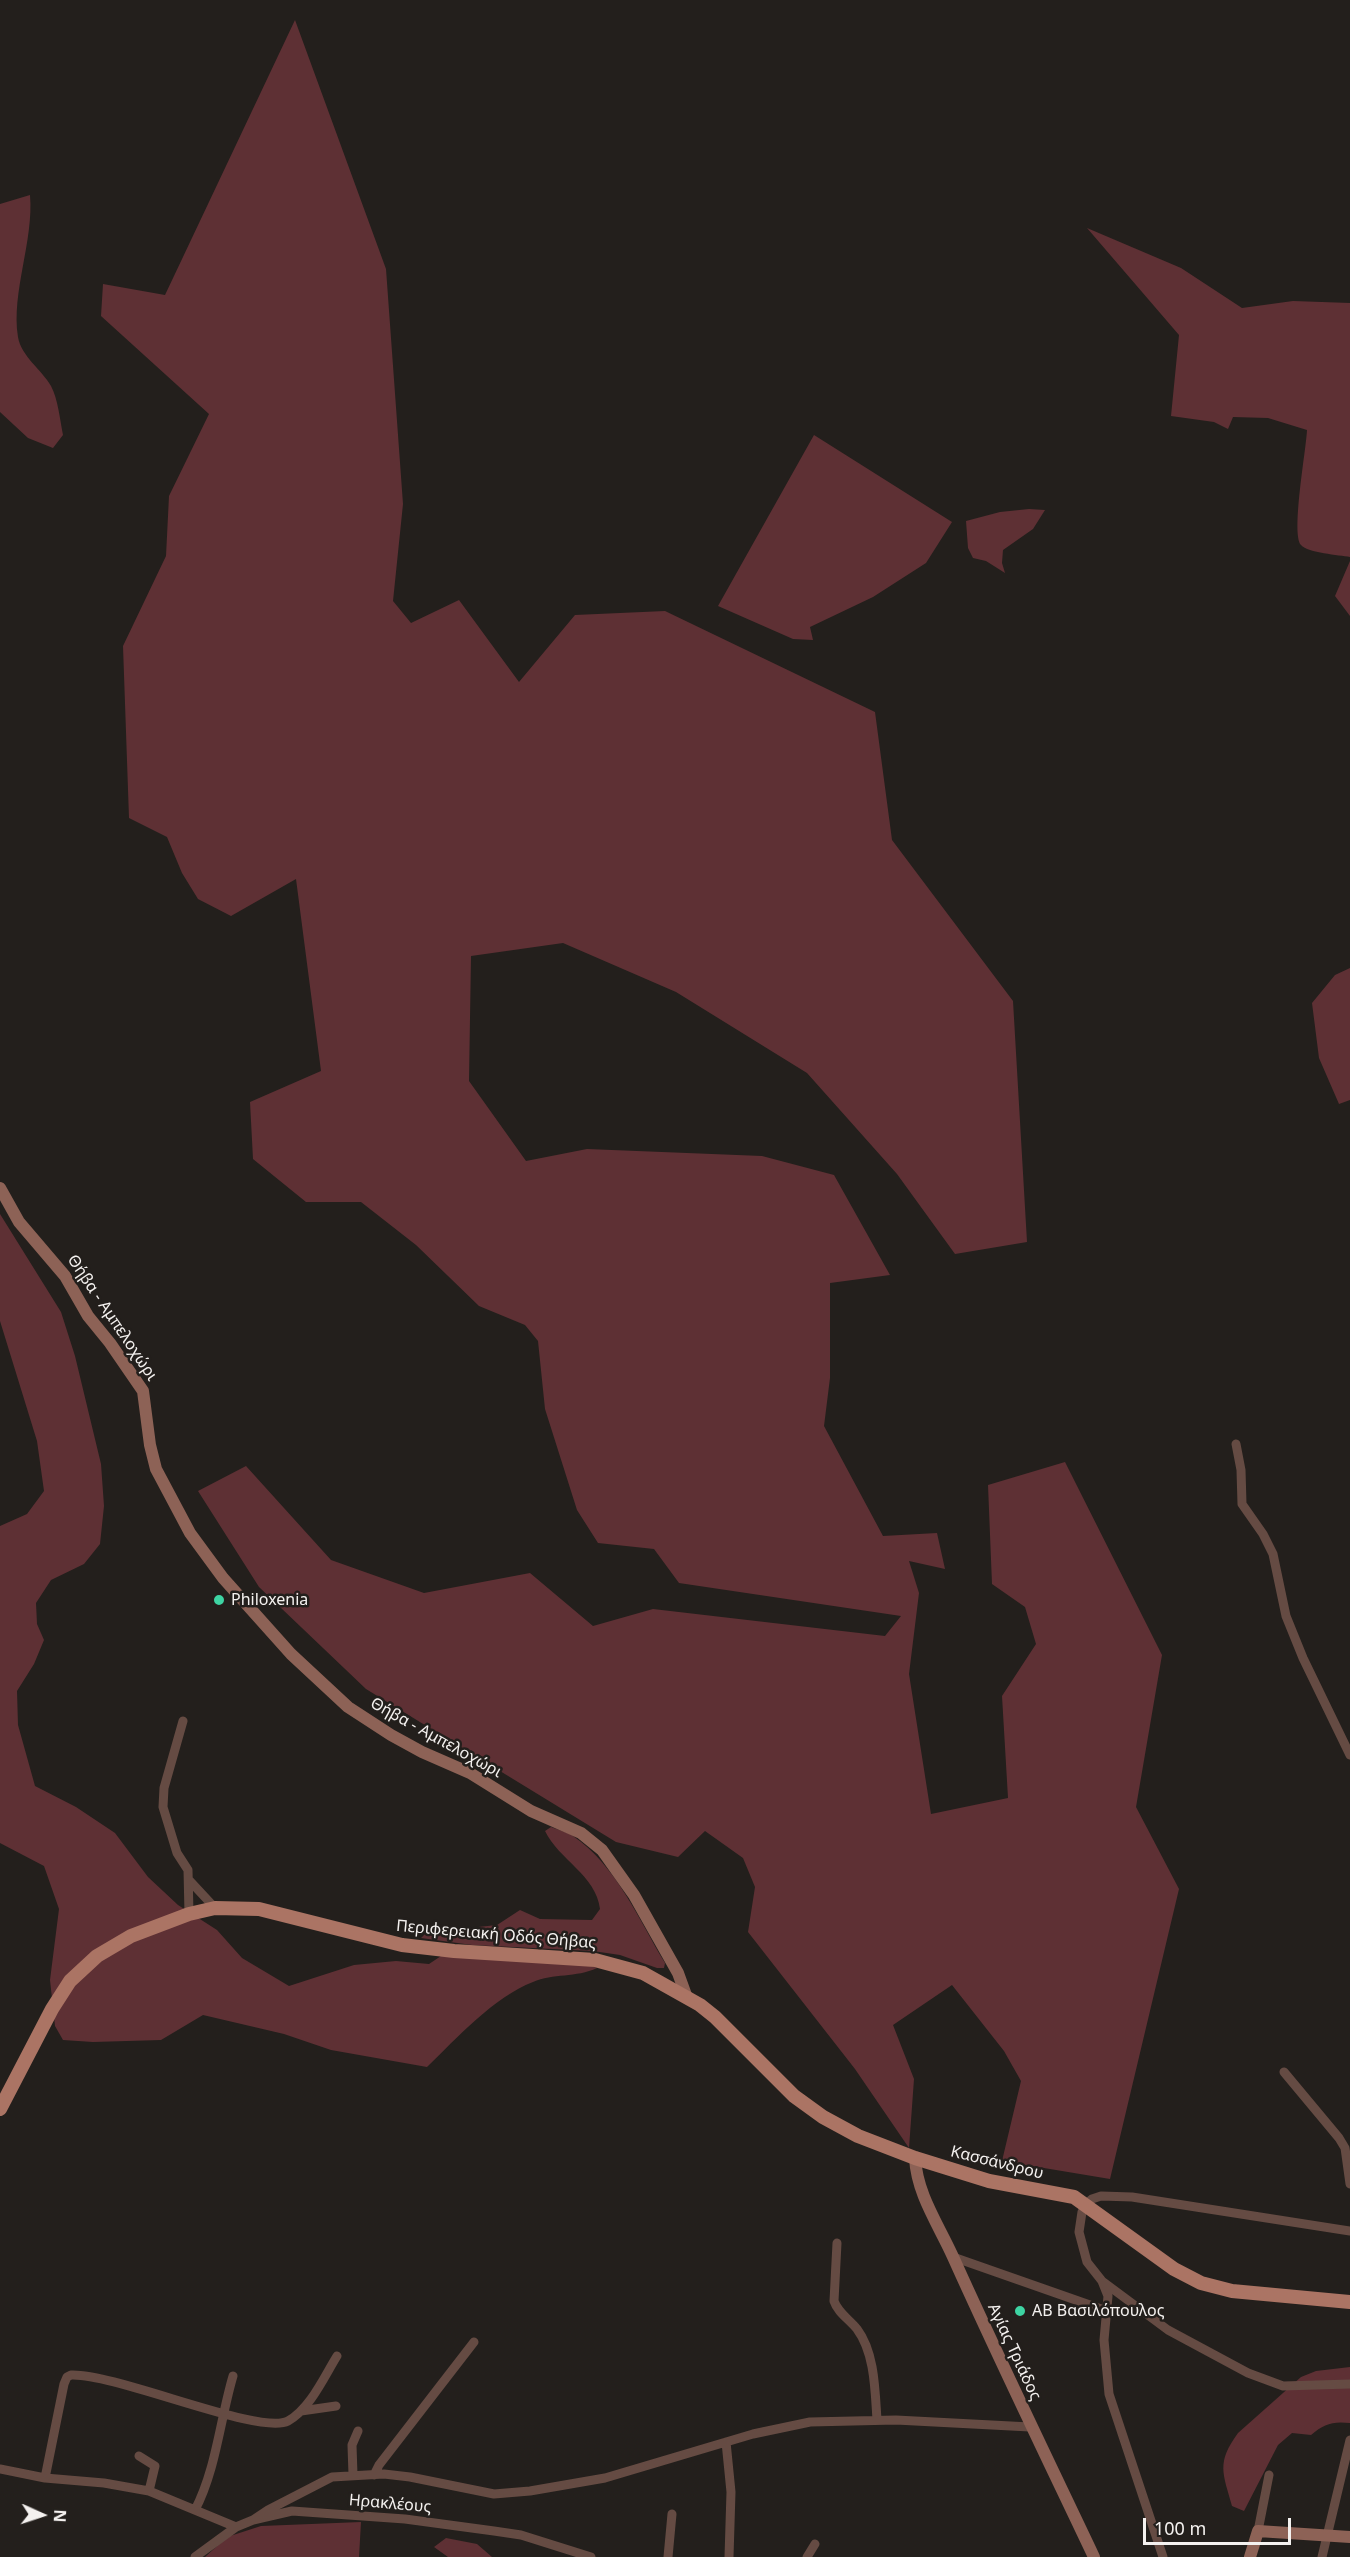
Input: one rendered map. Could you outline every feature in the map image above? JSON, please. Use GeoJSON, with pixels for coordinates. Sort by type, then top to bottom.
{"type":"FeatureCollection","features":[{"type":"Feature","properties":{"kind":"main road","name":"Περιφερειακή Οδός Θήβας"},"geometry":{"type":"LineString","coordinates":[[1,2103],[52,2009],[70,1981],[83,1967],[114,1944],[189,1914],[215,1908],[259,1909],[402,1945],[454,1951],[596,1960],[643,1973],[686,1995]]}},
{"type":"Feature","properties":{"kind":"main road","name":"Κασσάνδρου"},"geometry":{"type":"LineString","coordinates":[[686,1995],[715,2017],[794,2096],[823,2117],[858,2136],[915,2158],[989,2181],[1074,2197],[1086,2204]]}},
{"type":"Feature","properties":{"kind":"main road"},"geometry":{"type":"LineString","coordinates":[[1086,2204],[1174,2269],[1201,2283],[1232,2291],[1271,2296],[1350,2302]]}},
{"type":"Feature","properties":{"kind":"street","name":"Θήβα - Αμπελοχώρι"},"geometry":{"type":"LineString","coordinates":[[0,1188],[20,1222],[65,1276],[88,1316],[143,1391],[150,1445],[156,1469],[190,1533],[222,1578],[291,1654],[348,1707],[422,1752],[470,1773],[531,1811],[581,1833],[602,1850],[634,1895],[678,1973],[686,1995]]}},
{"type":"Feature","properties":{"kind":"street"},"geometry":{"type":"LineString","coordinates":[[1236,1444],[1241,1470],[1242,1504],[1263,1534],[1273,1554],[1286,1616],[1303,1658],[1350,1755]]}},
{"type":"Feature","properties":{"kind":"street"},"geometry":{"type":"LineString","coordinates":[[183,1721],[164,1788],[163,1807],[177,1853],[188,1870],[189,1914]]}},
{"type":"Feature","properties":{"kind":"street"},"geometry":{"type":"LineString","coordinates":[[189,1880],[215,1908]]}},
{"type":"Feature","properties":{"kind":"street"},"geometry":{"type":"LineString","coordinates":[[1284,2072],[1345,2148],[1350,2184]]}},
{"type":"Feature","properties":{"kind":"street","name":"Αγίας Τριάδος"},"geometry":{"type":"LineString","coordinates":[[915,2158],[920,2190],[1030,2427],[1094,2557]]}},
{"type":"Feature","properties":{"kind":"street"},"geometry":{"type":"LineString","coordinates":[[1163,2557],[1109,2394],[1104,2340],[1108,2296],[1102,2281],[1087,2262],[1080,2241],[1079,2222],[1086,2204],[1101,2196],[1132,2197],[1350,2231]]}},
{"type":"Feature","properties":{"kind":"street"},"geometry":{"type":"LineString","coordinates":[[837,2243],[834,2301],[836,2308],[858,2331],[867,2349],[876,2396],[877,2420]]}},
{"type":"Feature","properties":{"kind":"street"},"geometry":{"type":"LineString","coordinates":[[953,2257],[1107,2312]]}},
{"type":"Feature","properties":{"kind":"street"},"geometry":{"type":"LineString","coordinates":[[1102,2281],[1131,2300],[1168,2330],[1248,2373],[1283,2386],[1350,2384]]}},
{"type":"Feature","properties":{"kind":"street"},"geometry":{"type":"LineString","coordinates":[[374,2475],[379,2465],[474,2342]]}},
{"type":"Feature","properties":{"kind":"street"},"geometry":{"type":"LineString","coordinates":[[45,2478],[64,2384],[67,2377],[71,2375],[123,2385],[222,2413],[280,2425],[301,2411],[337,2356]]}},
{"type":"Feature","properties":{"kind":"street"},"geometry":{"type":"LineString","coordinates":[[195,2510],[208,2482],[222,2413],[233,2376]]}},
{"type":"Feature","properties":{"kind":"street"},"geometry":{"type":"LineString","coordinates":[[301,2411],[336,2406]]}},
{"type":"Feature","properties":{"kind":"street"},"geometry":{"type":"LineString","coordinates":[[254,2520],[315,2484],[332,2477],[374,2475],[410,2477],[494,2494],[521,2492],[605,2478],[726,2442],[810,2422],[877,2420],[1030,2427]]}},
{"type":"Feature","properties":{"kind":"street"},"geometry":{"type":"LineString","coordinates":[[353,2475],[352,2445],[358,2431]]}},
{"type":"Feature","properties":{"kind":"street"},"geometry":{"type":"LineString","coordinates":[[1322,2557],[1350,2440]]}},
{"type":"Feature","properties":{"kind":"street"},"geometry":{"type":"LineString","coordinates":[[726,2442],[730,2492],[729,2557]]}},
{"type":"Feature","properties":{"kind":"street"},"geometry":{"type":"LineString","coordinates":[[139,2456],[155,2466],[149,2491]]}},
{"type":"Feature","properties":{"kind":"street"},"geometry":{"type":"LineString","coordinates":[[0,2469],[45,2478],[104,2483],[149,2491],[237,2527]]}},
{"type":"Feature","properties":{"kind":"street"},"geometry":{"type":"LineString","coordinates":[[1250,2557],[1269,2475]]}},
{"type":"Feature","properties":{"kind":"street","name":"Ηρακλέους"},"geometry":{"type":"LineString","coordinates":[[195,2557],[237,2527],[254,2520],[292,2511],[415,2520],[521,2535],[591,2557]]}},
{"type":"Feature","properties":{"kind":"street"},"geometry":{"type":"LineString","coordinates":[[668,2557],[672,2514]]}},
{"type":"Feature","properties":{"kind":"street"},"geometry":{"type":"LineString","coordinates":[[1258,2530],[1350,2537]]}},
{"type":"Feature","properties":{"kind":"street"},"geometry":{"type":"LineString","coordinates":[[807,2557],[814,2544]]}},
{"type":"Feature","properties":{"kind":"shaded area"},"geometry":{"type":"Polygon","coordinates":[[[295,20],[386,269],[403,504],[393,601],[411,623],[459,600],[519,682],[575,615],[665,611],[875,712],[892,840],[1013,1001],[1027,1242],[955,1254],[897,1174],[807,1073],[676,992],[563,943],[471,956],[469,1081],[526,1161],[587,1149],[762,1156],[834,1175],[890,1275],[830,1283],[830,1378],[824,1426],[883,1536],[937,1533],[945,1569],[909,1561],[919,1593],[909,1674],[931,1814],[1008,1798],[1002,1696],[1036,1644],[1025,1607],[992,1584],[988,1485],[1065,1462],[1162,1655],[1136,1807],[1179,1889],[1110,2179],[1002,2161],[1021,2081],[1004,2051],[952,1985],[893,2025],[914,2079],[909,2148],[855,2069],[748,1932],[755,1887],[743,1858],[705,1831],[678,1857],[616,1842],[366,1689],[259,1587],[198,1491],[246,1466],[331,1560],[424,1593],[530,1573],[593,1626],[653,1609],[885,1636],[901,1616],[679,1583],[654,1549],[598,1543],[577,1510],[545,1409],[538,1341],[525,1325],[479,1306],[416,1245],[361,1202],[306,1202],[253,1159],[250,1102],[321,1071],[296,879],[231,916],[198,899],[182,873],[167,837],[129,818],[123,646],[166,556],[169,496],[209,414],[101,316],[103,284],[165,295],[295,20]]]}},
{"type":"Feature","properties":{"kind":"shaded area"},"geometry":{"type":"Polygon","coordinates":[[[30,195],[29,230],[17,302],[18,337],[27,357],[47,380],[55,397],[63,435],[53,448],[28,438],[0,412],[0,204],[30,195]]]}},
{"type":"Feature","properties":{"kind":"shaded area"},"geometry":{"type":"Polygon","coordinates":[[[1087,228],[1181,268],[1242,308],[1293,301],[1350,303],[1350,557],[1310,550],[1301,545],[1298,537],[1298,509],[1307,430],[1268,418],[1233,417],[1228,429],[1214,422],[1171,416],[1179,335],[1087,228]]]}},
{"type":"Feature","properties":{"kind":"shaded area"},"geometry":{"type":"Polygon","coordinates":[[[814,435],[952,522],[926,563],[873,597],[810,627],[813,640],[793,639],[718,606],[814,435]]]}},
{"type":"Feature","properties":{"kind":"shaded area"},"geometry":{"type":"Polygon","coordinates":[[[1045,510],[1033,529],[1003,550],[1002,563],[1005,573],[986,561],[973,558],[968,548],[966,521],[1000,512],[1045,510]]]}},
{"type":"Feature","properties":{"kind":"shaded area"},"geometry":{"type":"Polygon","coordinates":[[[1350,561],[1350,616],[1335,596],[1350,561]]]}},
{"type":"Feature","properties":{"kind":"shaded area"},"geometry":{"type":"Polygon","coordinates":[[[1350,968],[1350,1100],[1339,1104],[1319,1058],[1312,1003],[1335,975],[1350,968]]]}},
{"type":"Feature","properties":{"kind":"shaded area"},"geometry":{"type":"Polygon","coordinates":[[[0,1214],[61,1312],[75,1356],[101,1464],[104,1506],[100,1544],[84,1564],[51,1580],[36,1603],[37,1624],[44,1640],[34,1664],[17,1691],[18,1725],[35,1786],[76,1807],[115,1833],[148,1877],[178,1905],[217,1930],[242,1958],[289,1986],[354,1965],[396,1961],[429,1964],[441,1956],[582,1963],[597,1968],[581,1973],[548,1977],[518,1989],[477,2019],[427,2067],[331,2050],[284,2034],[203,2015],[161,2040],[93,2042],[63,2040],[55,2026],[50,1980],[59,1909],[44,1866],[0,1843],[0,1526],[27,1514],[44,1491],[37,1441],[0,1321],[0,1214]]]}},
{"type":"Feature","properties":{"kind":"shaded area"},"geometry":{"type":"Polygon","coordinates":[[[551,1827],[573,1836],[602,1862],[636,1912],[665,1963],[664,1968],[657,1968],[620,1955],[593,1951],[472,1945],[421,1938],[427,1932],[460,1934],[478,1927],[497,1925],[520,1910],[540,1919],[592,1920],[600,1909],[597,1897],[585,1877],[551,1841],[545,1831],[551,1827]]]}},
{"type":"Feature","properties":{"kind":"shaded area"},"geometry":{"type":"Polygon","coordinates":[[[1350,2367],[1350,2423],[1329,2424],[1311,2435],[1292,2433],[1278,2445],[1244,2511],[1232,2506],[1223,2468],[1227,2452],[1238,2433],[1301,2377],[1316,2371],[1350,2367]]]}},
{"type":"Feature","properties":{"kind":"shaded area"},"geometry":{"type":"Polygon","coordinates":[[[361,2522],[359,2557],[205,2557],[227,2537],[261,2526],[361,2522]]]}},
{"type":"Feature","properties":{"kind":"shaded area"},"geometry":{"type":"Polygon","coordinates":[[[446,2538],[477,2544],[492,2557],[448,2557],[434,2547],[446,2538]]]}},
{"type":"Feature","properties":{"kind":"place","name":"Philoxenia"},"geometry":{"type":"Point","coordinates":[219,1600]}},
{"type":"Feature","properties":{"kind":"place","name":"ΑΒ Βασιλόπουλος"},"geometry":{"type":"Point","coordinates":[1020,2311]}}]}
